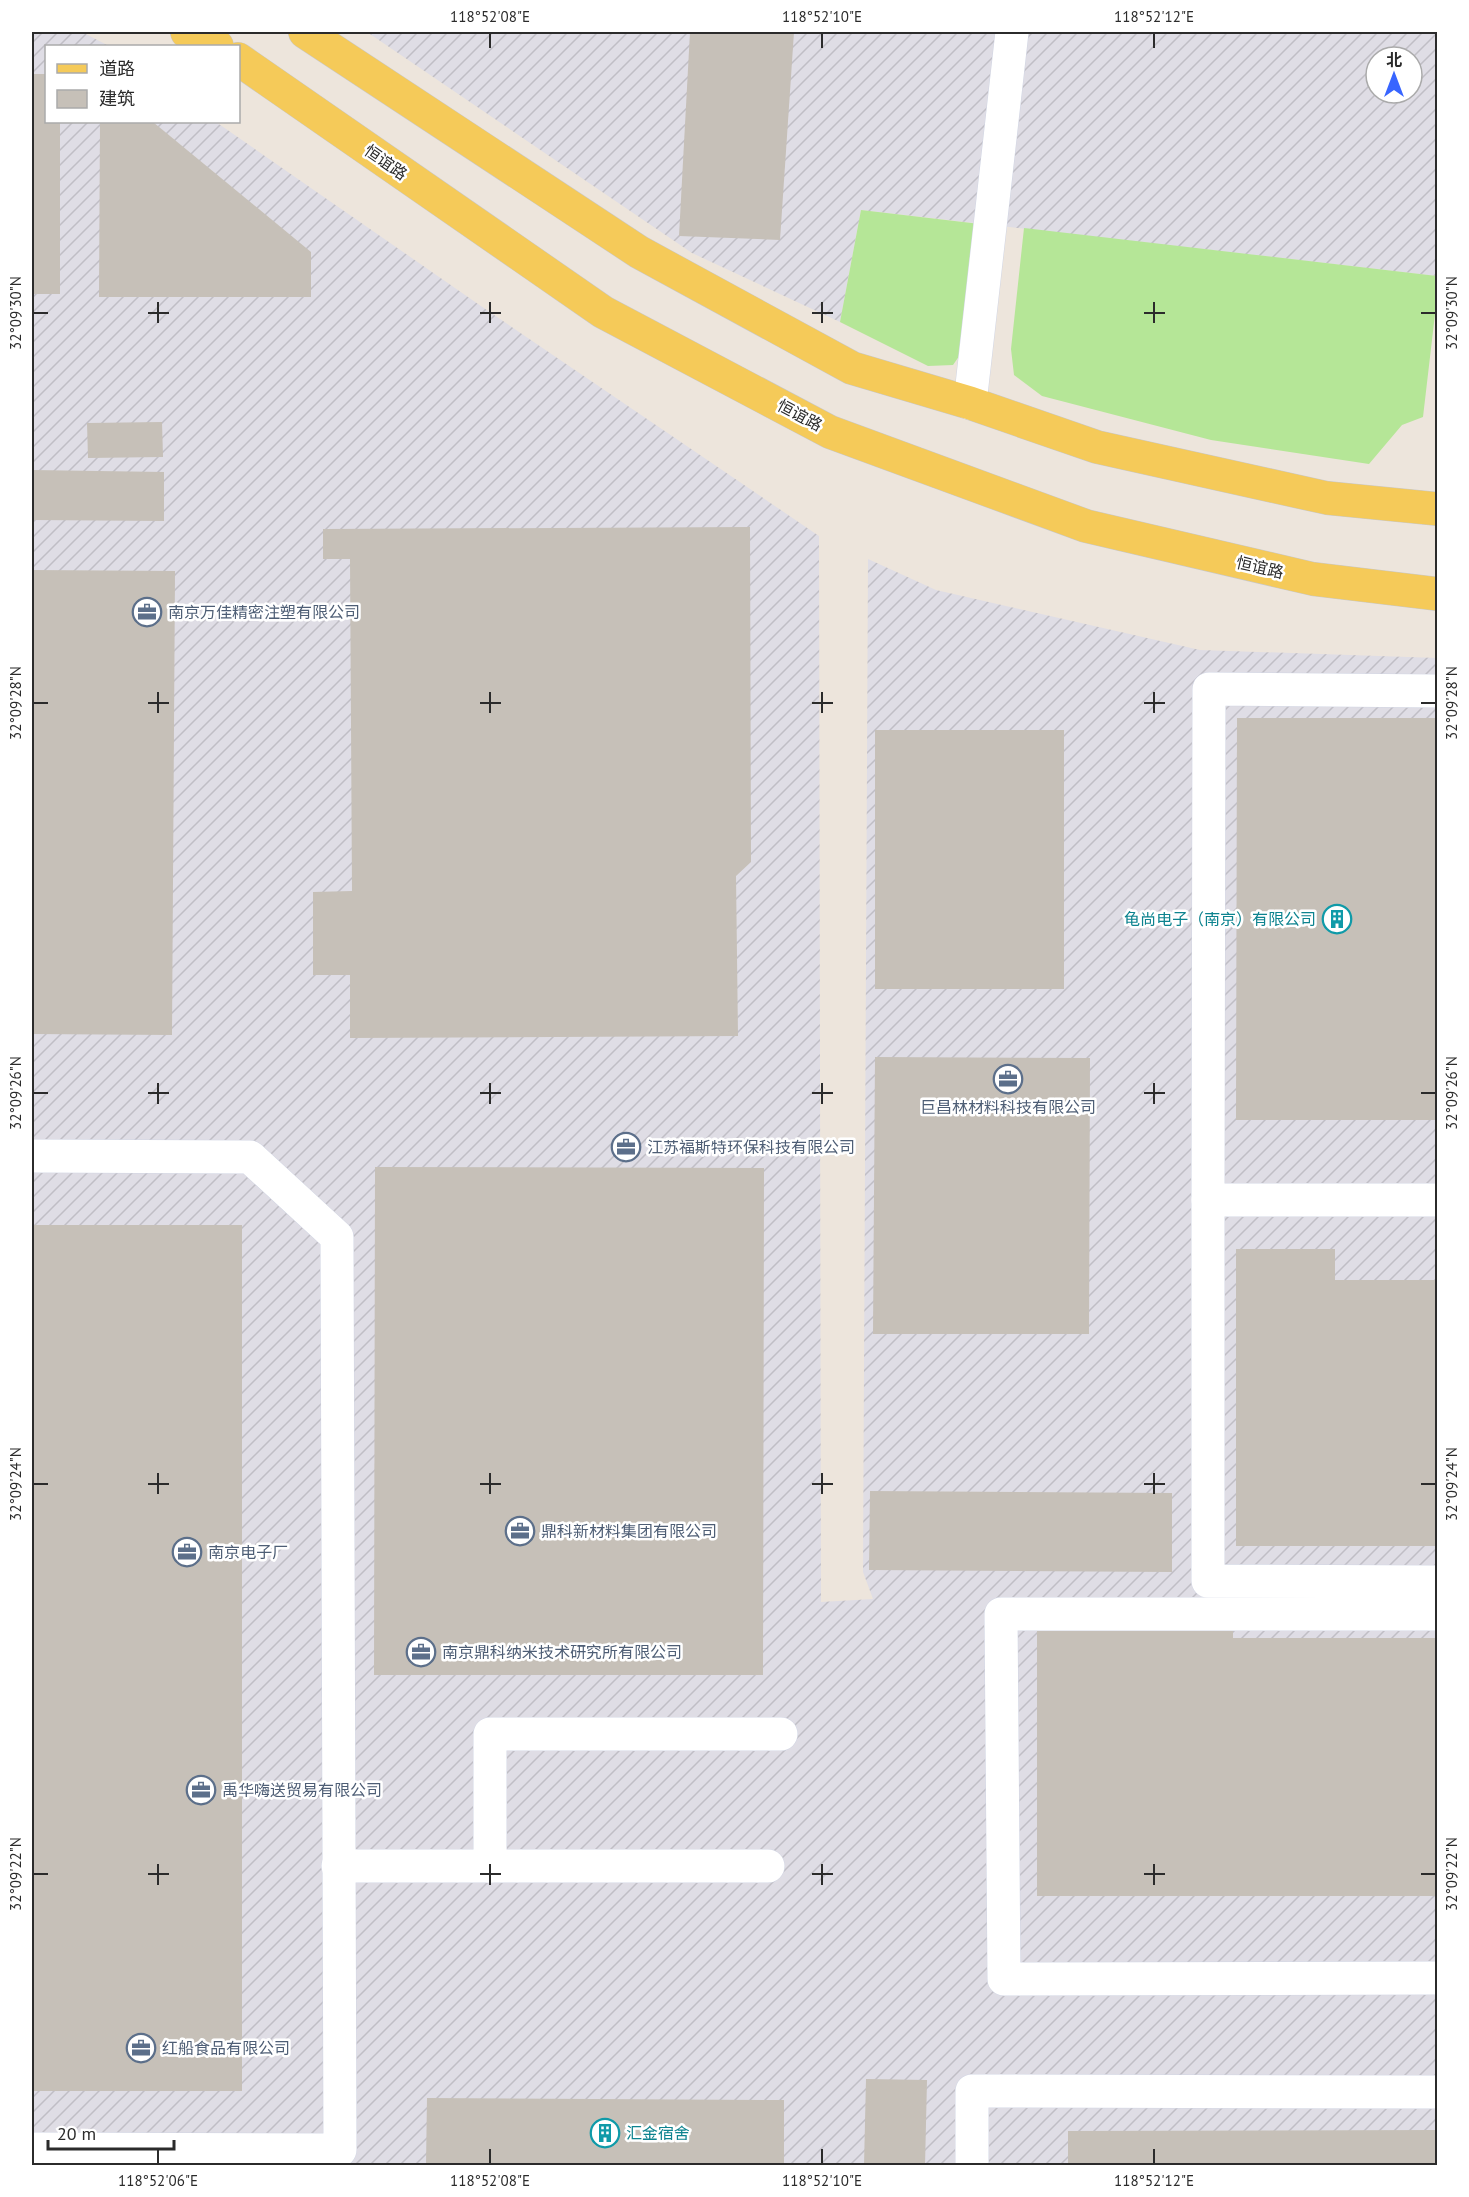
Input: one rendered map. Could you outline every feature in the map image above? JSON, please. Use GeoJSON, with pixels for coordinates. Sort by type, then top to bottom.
{"type":"FeatureCollection","features":[{"type":"Feature","properties":{"kind":"main road"},"geometry":{"type":"LineString","coordinates":[[187,32],[214,45]]}},
{"type":"Feature","properties":{"kind":"main road"},"geometry":{"type":"LineString","coordinates":[[305,32],[639,252],[852,368],[970,403],[1097,447],[1327,498],[1437,509]]}},
{"type":"Feature","properties":{"kind":"main road","name":"恒谊路"},"geometry":{"type":"LineString","coordinates":[[240,60],[603,312],[830,432],[1086,526],[1313,579],[1437,594]]}},
{"type":"Feature","properties":{"kind":"lane"},"geometry":{"type":"LineString","coordinates":[[970,403],[1012,32]]}},
{"type":"Feature","properties":{"kind":"lane"},"geometry":{"type":"LineString","coordinates":[[1437,691],[1209,689],[1208,1200],[1208,1581],[1437,1582]]}},
{"type":"Feature","properties":{"kind":"lane"},"geometry":{"type":"LineString","coordinates":[[32,1156],[250,1157],[337,1238],[340,2150],[32,2149]]}},
{"type":"Feature","properties":{"kind":"lane"},"geometry":{"type":"LineString","coordinates":[[1208,1200],[1437,1200]]}},
{"type":"Feature","properties":{"kind":"lane"},"geometry":{"type":"LineString","coordinates":[[1437,1614],[1001,1614],[1004,1979],[1437,1978]]}},
{"type":"Feature","properties":{"kind":"lane"},"geometry":{"type":"LineString","coordinates":[[490,1866],[490,1734],[781,1734]]}},
{"type":"Feature","properties":{"kind":"lane"},"geometry":{"type":"LineString","coordinates":[[338,1866],[768,1866]]}},
{"type":"Feature","properties":{"kind":"lane"},"geometry":{"type":"LineString","coordinates":[[972,2166],[972,2091],[1437,2092]]}},
{"type":"Feature","properties":{"kind":"shaded area"},"geometry":{"type":"Polygon","coordinates":[[[32,32],[82,32],[107,45],[45,45],[45,123],[217,123],[819,536],[821,1602],[873,1599],[863,1572],[868,559],[936,590],[1200,650],[1437,658],[1438,2165],[32,2166],[32,32]]]}},
{"type":"Feature","properties":{"kind":"shaded area"},"geometry":{"type":"Polygon","coordinates":[[[367,32],[1437,32],[1437,276],[861,210],[840,322],[692,253],[367,32]]]}},
{"type":"Feature","properties":{"kind":"green space"},"geometry":{"type":"Polygon","coordinates":[[[861,210],[980,224],[964,349],[953,365],[928,366],[840,322],[861,210]]]}},
{"type":"Feature","properties":{"kind":"green space"},"geometry":{"type":"Polygon","coordinates":[[[1024,228],[1437,276],[1437,297],[1423,417],[1402,425],[1369,464],[1211,440],[1042,396],[1014,375],[1011,349],[1024,228]]]}},
{"type":"Feature","properties":{"kind":"building"},"geometry":{"type":"Polygon","coordinates":[[[690,32],[794,32],[780,240],[679,236],[690,32]]]}},
{"type":"Feature","properties":{"kind":"building"},"geometry":{"type":"Polygon","coordinates":[[[32,74],[45,74],[45,123],[60,123],[60,294],[32,294],[32,74]]]}},
{"type":"Feature","properties":{"kind":"building"},"geometry":{"type":"Polygon","coordinates":[[[100,123],[154,123],[311,252],[311,297],[99,297],[100,123]]]}},
{"type":"Feature","properties":{"kind":"building"},"geometry":{"type":"Polygon","coordinates":[[[162,422],[163,457],[88,458],[87,423],[162,422]]]}},
{"type":"Feature","properties":{"kind":"building"},"geometry":{"type":"Polygon","coordinates":[[[32,470],[164,472],[164,521],[32,520],[32,470]]]}},
{"type":"Feature","properties":{"kind":"building"},"geometry":{"type":"Polygon","coordinates":[[[750,527],[751,862],[736,876],[738,1036],[350,1038],[350,975],[313,975],[313,892],[352,891],[350,559],[323,559],[323,529],[750,527]]]}},
{"type":"Feature","properties":{"kind":"building"},"geometry":{"type":"Polygon","coordinates":[[[32,570],[175,571],[172,1035],[32,1034],[32,570]]]}},
{"type":"Feature","properties":{"kind":"building","name":"龟尚电子（南京）有限公司"},"geometry":{"type":"Polygon","coordinates":[[[1237,718],[1438,718],[1438,1120],[1236,1120],[1237,718]]]}},
{"type":"Feature","properties":{"kind":"building"},"geometry":{"type":"Polygon","coordinates":[[[875,730],[1064,730],[1064,989],[875,989],[875,730]]]}},
{"type":"Feature","properties":{"kind":"building"},"geometry":{"type":"Polygon","coordinates":[[[875,1057],[1090,1058],[1089,1334],[873,1334],[875,1057]]]}},
{"type":"Feature","properties":{"kind":"building"},"geometry":{"type":"Polygon","coordinates":[[[375,1167],[764,1168],[763,1675],[374,1675],[375,1167]]]}},
{"type":"Feature","properties":{"kind":"building"},"geometry":{"type":"Polygon","coordinates":[[[32,1225],[242,1225],[242,2091],[32,2091],[32,1225]]]}},
{"type":"Feature","properties":{"kind":"building"},"geometry":{"type":"Polygon","coordinates":[[[1236,1249],[1335,1249],[1335,1280],[1438,1280],[1438,1546],[1236,1546],[1236,1249]]]}},
{"type":"Feature","properties":{"kind":"building"},"geometry":{"type":"Polygon","coordinates":[[[870,1491],[1172,1493],[1172,1572],[869,1570],[870,1491]]]}},
{"type":"Feature","properties":{"kind":"building"},"geometry":{"type":"Polygon","coordinates":[[[1037,1622],[1233,1622],[1233,1638],[1438,1638],[1438,1896],[1037,1896],[1037,1622]]]}},
{"type":"Feature","properties":{"kind":"building"},"geometry":{"type":"Polygon","coordinates":[[[866,2079],[927,2080],[925,2166],[864,2166],[866,2079]]]}},
{"type":"Feature","properties":{"kind":"building","name":"汇金宿舍"},"geometry":{"type":"Polygon","coordinates":[[[427,2098],[784,2100],[784,2166],[426,2166],[427,2098]]]}},
{"type":"Feature","properties":{"kind":"building"},"geometry":{"type":"Polygon","coordinates":[[[1438,2130],[1438,2166],[1068,2166],[1068,2131],[1438,2130]]]}},
{"type":"Feature","properties":{"kind":"place","name":"南京万佳精密注塑有限公司"},"geometry":{"type":"Point","coordinates":[147,612]}},
{"type":"Feature","properties":{"kind":"place","name":"龟尚电子（南京）有限公司"},"geometry":{"type":"Point","coordinates":[1337,919]}},
{"type":"Feature","properties":{"kind":"place","name":"巨昌林材料科技有限公司"},"geometry":{"type":"Point","coordinates":[1008,1079]}},
{"type":"Feature","properties":{"kind":"place","name":"江苏福斯特环保科技有限公司"},"geometry":{"type":"Point","coordinates":[626,1147]}},
{"type":"Feature","properties":{"kind":"place","name":"鼎科新材料集团有限公司"},"geometry":{"type":"Point","coordinates":[520,1531]}},
{"type":"Feature","properties":{"kind":"place","name":"南京电子厂"},"geometry":{"type":"Point","coordinates":[187,1552]}},
{"type":"Feature","properties":{"kind":"place","name":"南京鼎科纳米技术研究所有限公司"},"geometry":{"type":"Point","coordinates":[421,1652]}},
{"type":"Feature","properties":{"kind":"place","name":"禹华嗨送贸易有限公司"},"geometry":{"type":"Point","coordinates":[201,1790]}},
{"type":"Feature","properties":{"kind":"place","name":"红船食品有限公司"},"geometry":{"type":"Point","coordinates":[141,2048]}},
{"type":"Feature","properties":{"kind":"place","name":"汇金宿舍"},"geometry":{"type":"Point","coordinates":[605,2133]}}]}
